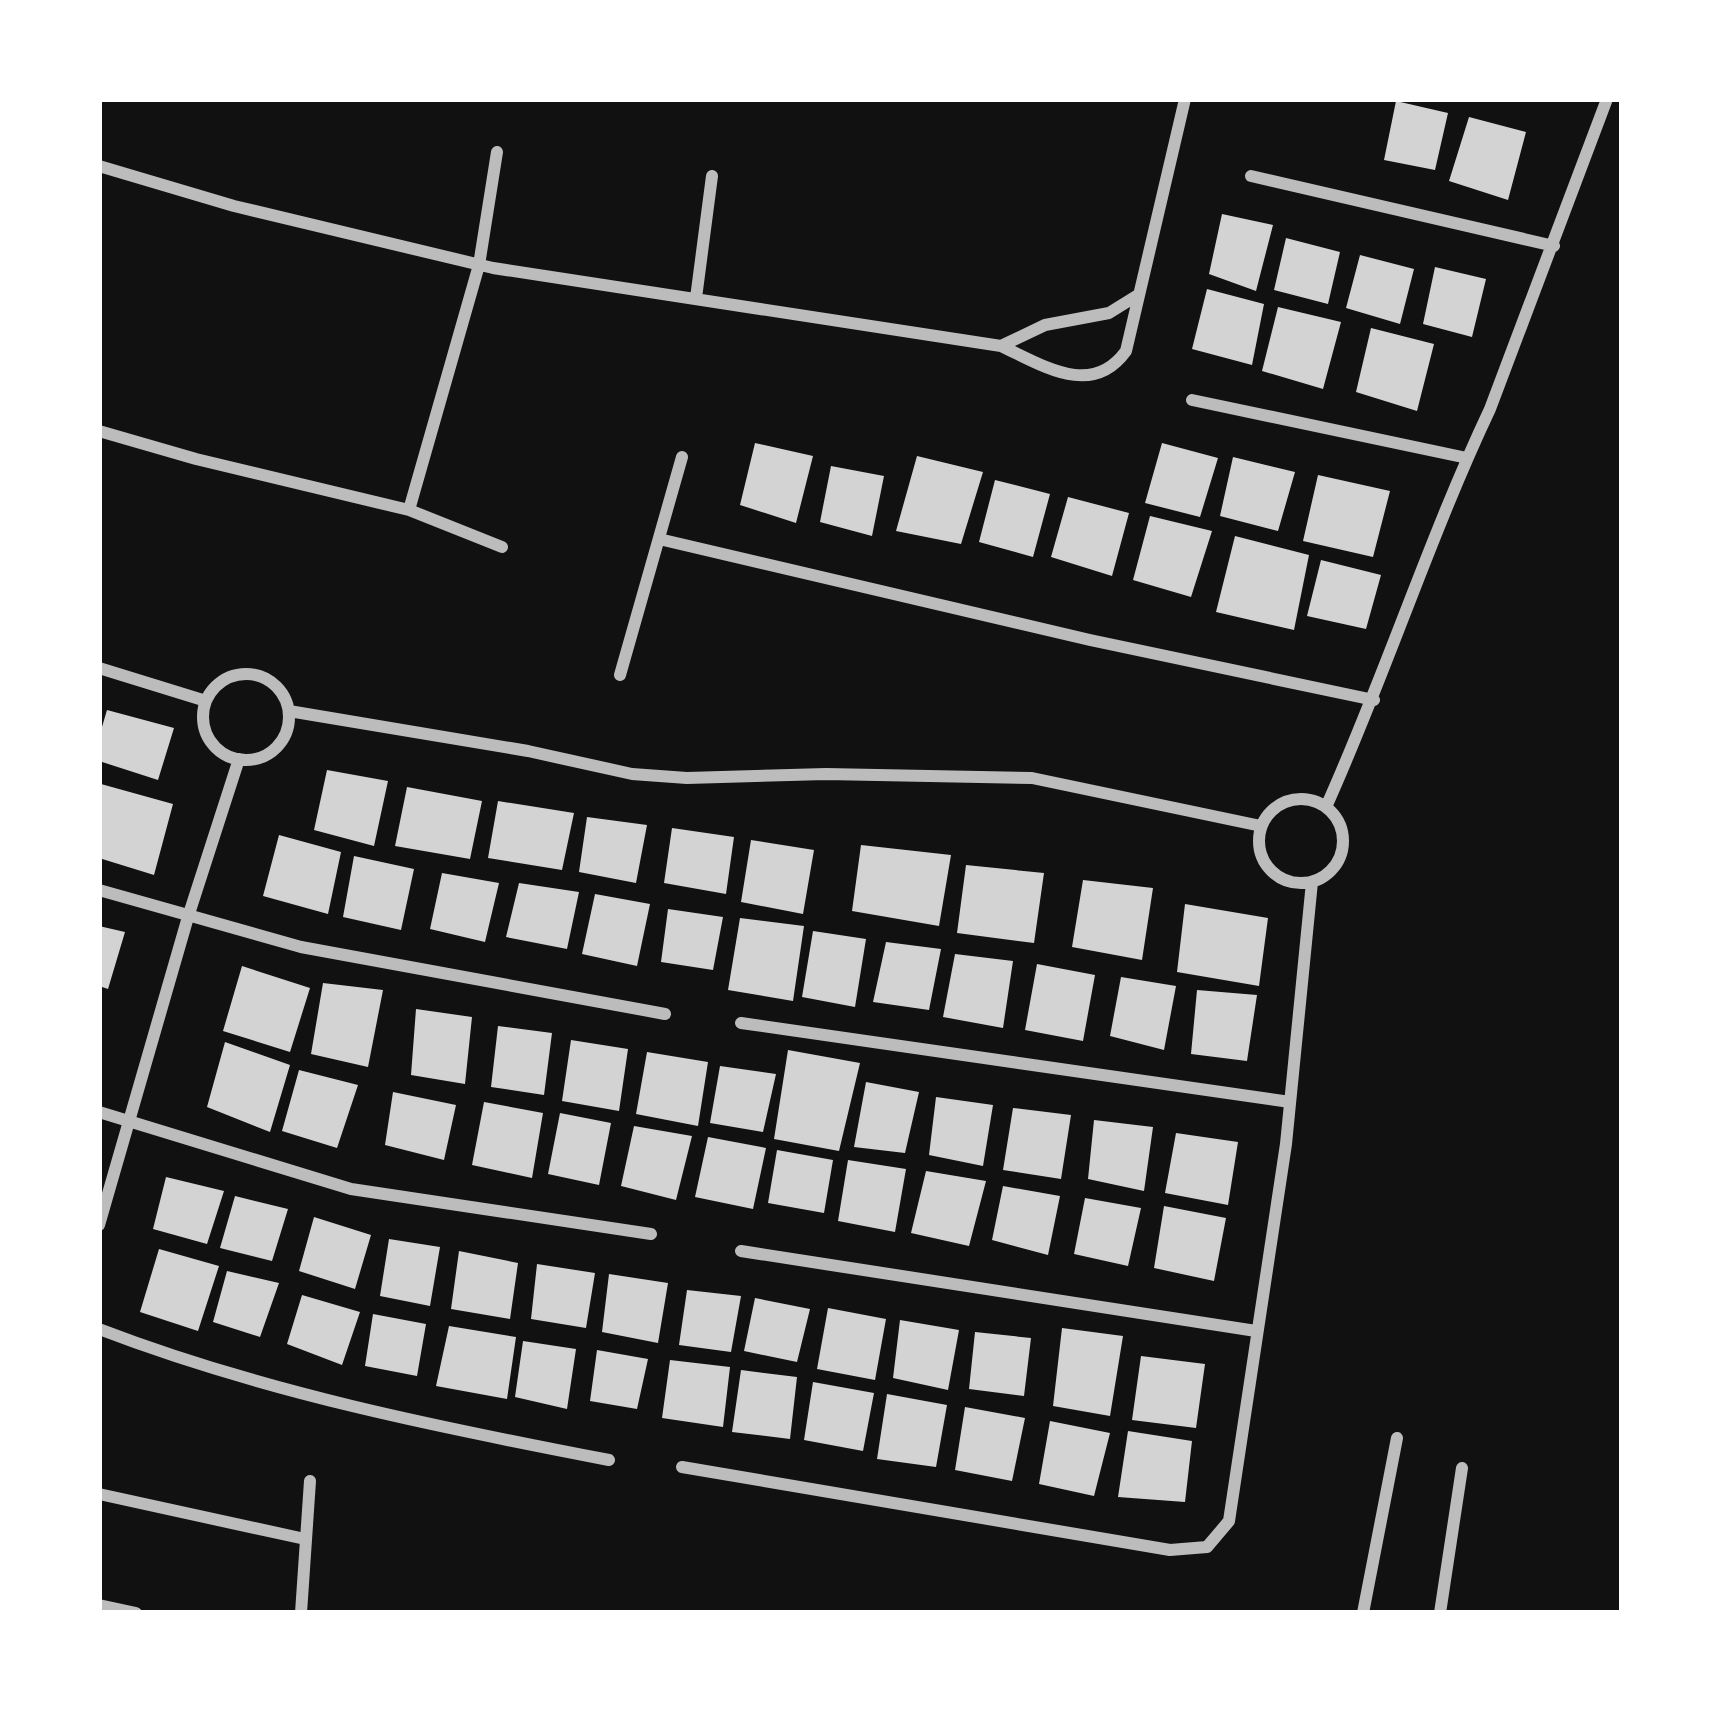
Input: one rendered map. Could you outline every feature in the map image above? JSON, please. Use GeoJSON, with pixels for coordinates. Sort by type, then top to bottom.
{"type":"FeatureCollection","features":[{"type":"Feature","properties":{"kind":"street"},"geometry":{"type":"LineString","coordinates":[[99,166],[234,206],[479,265],[1001,346],[1068,374],[1095,376],[1113,369],[1126,351],[1185,99]]}},
{"type":"Feature","properties":{"kind":"street"},"geometry":{"type":"LineString","coordinates":[[1326,807],[1374,700],[1490,409],[1607,99]]}},
{"type":"Feature","properties":{"kind":"street"},"geometry":{"type":"LineString","coordinates":[[409,510],[479,265],[496,152]]}},
{"type":"Feature","properties":{"kind":"street"},"geometry":{"type":"LineString","coordinates":[[696,298],[712,176]]}},
{"type":"Feature","properties":{"kind":"street"},"geometry":{"type":"LineString","coordinates":[[1251,176],[1554,246]]}},
{"type":"Feature","properties":{"kind":"street"},"geometry":{"type":"LineString","coordinates":[[1001,346],[1045,325],[1109,313],[1138,295]]}},
{"type":"Feature","properties":{"kind":"street"},"geometry":{"type":"LineString","coordinates":[[1192,400],[1467,458]]}},
{"type":"Feature","properties":{"kind":"street"},"geometry":{"type":"LineString","coordinates":[[99,430],[196,459],[409,510],[502,548]]}},
{"type":"Feature","properties":{"kind":"street"},"geometry":{"type":"LineString","coordinates":[[620,675],[682,457]]}},
{"type":"Feature","properties":{"kind":"street"},"geometry":{"type":"LineString","coordinates":[[659,539],[1090,640],[1374,700]]}},
{"type":"Feature","properties":{"kind":"street"},"geometry":{"type":"LineString","coordinates":[[99,668],[206,701]]}},
{"type":"Feature","properties":{"kind":"street"},"geometry":{"type":"LineString","coordinates":[[252,674],[269,680],[283,694],[289,711],[287,731],[277,748],[259,758],[238,759],[221,752],[208,738],[203,719],[206,701],[233,676],[252,674]]}},
{"type":"Feature","properties":{"kind":"street"},"geometry":{"type":"LineString","coordinates":[[289,711],[632,774],[1032,778],[1261,826]]}},
{"type":"Feature","properties":{"kind":"street"},"geometry":{"type":"LineString","coordinates":[[99,1225],[238,759]]}},
{"type":"Feature","properties":{"kind":"street"},"geometry":{"type":"LineString","coordinates":[[1308,800],[1326,807],[1336,817],[1343,842],[1335,867],[1312,881],[1286,881],[1265,865],[1259,853],[1261,826],[1267,814],[1283,802],[1308,800]]}},
{"type":"Feature","properties":{"kind":"street"},"geometry":{"type":"LineString","coordinates":[[682,1467],[1170,1550],[1207,1547],[1229,1521],[1290,1102],[1312,881]]}},
{"type":"Feature","properties":{"kind":"street"},"geometry":{"type":"LineString","coordinates":[[99,890],[342,956],[665,1014]]}},
{"type":"Feature","properties":{"kind":"street"},"geometry":{"type":"LineString","coordinates":[[741,1023],[1290,1102]]}},
{"type":"Feature","properties":{"kind":"street"},"geometry":{"type":"LineString","coordinates":[[99,1112],[351,1189],[651,1234]]}},
{"type":"Feature","properties":{"kind":"street"},"geometry":{"type":"LineString","coordinates":[[741,1251],[1256,1331]]}},
{"type":"Feature","properties":{"kind":"street"},"geometry":{"type":"LineString","coordinates":[[99,1329],[312,1396],[421,1424],[609,1460]]}},
{"type":"Feature","properties":{"kind":"street"},"geometry":{"type":"LineString","coordinates":[[1363,1613],[1397,1438]]}},
{"type":"Feature","properties":{"kind":"street"},"geometry":{"type":"LineString","coordinates":[[1440,1613],[1462,1468]]}},
{"type":"Feature","properties":{"kind":"street"},"geometry":{"type":"LineString","coordinates":[[301,1613],[310,1481]]}},
{"type":"Feature","properties":{"kind":"street"},"geometry":{"type":"LineString","coordinates":[[99,1494],[305,1539]]}},
{"type":"Feature","properties":{"kind":"street"},"geometry":{"type":"LineString","coordinates":[[99,1605],[136,1613]]}},
{"type":"Feature","properties":{"kind":"building"},"geometry":{"type":"Polygon","coordinates":[[[1396,101],[1448,113],[1435,170],[1384,160],[1396,101]]]}},
{"type":"Feature","properties":{"kind":"building"},"geometry":{"type":"Polygon","coordinates":[[[1469,117],[1526,132],[1508,200],[1449,181],[1469,117]]]}},
{"type":"Feature","properties":{"kind":"building"},"geometry":{"type":"Polygon","coordinates":[[[1222,214],[1273,225],[1256,291],[1209,274],[1222,214]]]}},
{"type":"Feature","properties":{"kind":"building"},"geometry":{"type":"Polygon","coordinates":[[[1286,238],[1340,252],[1328,304],[1274,290],[1286,238]]]}},
{"type":"Feature","properties":{"kind":"building"},"geometry":{"type":"Polygon","coordinates":[[[1360,255],[1414,269],[1400,324],[1346,308],[1360,255]]]}},
{"type":"Feature","properties":{"kind":"building"},"geometry":{"type":"Polygon","coordinates":[[[1435,267],[1486,279],[1472,337],[1423,324],[1435,267]]]}},
{"type":"Feature","properties":{"kind":"building"},"geometry":{"type":"Polygon","coordinates":[[[1207,289],[1264,304],[1252,365],[1192,349],[1207,289]]]}},
{"type":"Feature","properties":{"kind":"building"},"geometry":{"type":"Polygon","coordinates":[[[1278,307],[1341,322],[1323,389],[1262,371],[1278,307]]]}},
{"type":"Feature","properties":{"kind":"building"},"geometry":{"type":"Polygon","coordinates":[[[1371,328],[1434,344],[1417,411],[1356,392],[1371,328]]]}},
{"type":"Feature","properties":{"kind":"building"},"geometry":{"type":"Polygon","coordinates":[[[755,443],[813,456],[796,523],[740,505],[755,443]]]}},
{"type":"Feature","properties":{"kind":"building"},"geometry":{"type":"Polygon","coordinates":[[[1162,443],[1218,458],[1200,517],[1145,503],[1162,443]]]}},
{"type":"Feature","properties":{"kind":"building"},"geometry":{"type":"Polygon","coordinates":[[[917,456],[983,472],[961,544],[896,531],[917,456]]]}},
{"type":"Feature","properties":{"kind":"building"},"geometry":{"type":"Polygon","coordinates":[[[1233,457],[1295,472],[1278,531],[1220,516],[1233,457]]]}},
{"type":"Feature","properties":{"kind":"building"},"geometry":{"type":"Polygon","coordinates":[[[831,466],[884,476],[872,536],[820,522],[831,466]]]}},
{"type":"Feature","properties":{"kind":"building"},"geometry":{"type":"Polygon","coordinates":[[[1318,475],[1390,491],[1373,557],[1303,541],[1318,475]]]}},
{"type":"Feature","properties":{"kind":"building"},"geometry":{"type":"Polygon","coordinates":[[[995,480],[1050,494],[1033,557],[979,542],[995,480]]]}},
{"type":"Feature","properties":{"kind":"building"},"geometry":{"type":"Polygon","coordinates":[[[1068,497],[1129,513],[1112,576],[1051,557],[1068,497]]]}},
{"type":"Feature","properties":{"kind":"building"},"geometry":{"type":"Polygon","coordinates":[[[1150,516],[1212,531],[1191,597],[1133,580],[1150,516]]]}},
{"type":"Feature","properties":{"kind":"building"},"geometry":{"type":"Polygon","coordinates":[[[1235,536],[1309,555],[1294,630],[1216,612],[1235,536]]]}},
{"type":"Feature","properties":{"kind":"building"},"geometry":{"type":"Polygon","coordinates":[[[1321,560],[1381,575],[1366,629],[1307,616],[1321,560]]]}},
{"type":"Feature","properties":{"kind":"building"},"geometry":{"type":"Polygon","coordinates":[[[107,710],[174,728],[158,780],[99,761],[99,737],[107,710]]]}},
{"type":"Feature","properties":{"kind":"building"},"geometry":{"type":"Polygon","coordinates":[[[327,770],[388,781],[374,846],[314,830],[327,770]]]}},
{"type":"Feature","properties":{"kind":"building"},"geometry":{"type":"Polygon","coordinates":[[[101,784],[173,804],[154,875],[99,858],[101,784]]]}},
{"type":"Feature","properties":{"kind":"building"},"geometry":{"type":"Polygon","coordinates":[[[407,787],[482,801],[470,859],[395,846],[407,787]]]}},
{"type":"Feature","properties":{"kind":"building"},"geometry":{"type":"Polygon","coordinates":[[[498,801],[574,813],[562,870],[488,858],[498,801]]]}},
{"type":"Feature","properties":{"kind":"building"},"geometry":{"type":"Polygon","coordinates":[[[587,817],[647,825],[636,883],[579,872],[587,817]]]}},
{"type":"Feature","properties":{"kind":"building"},"geometry":{"type":"Polygon","coordinates":[[[672,828],[734,837],[726,894],[664,883],[672,828]]]}},
{"type":"Feature","properties":{"kind":"building"},"geometry":{"type":"Polygon","coordinates":[[[279,835],[341,852],[328,914],[263,896],[279,835]]]}},
{"type":"Feature","properties":{"kind":"building"},"geometry":{"type":"Polygon","coordinates":[[[751,840],[814,850],[803,914],[741,902],[751,840]]]}},
{"type":"Feature","properties":{"kind":"building"},"geometry":{"type":"Polygon","coordinates":[[[861,845],[951,855],[939,926],[852,911],[861,845]]]}},
{"type":"Feature","properties":{"kind":"building"},"geometry":{"type":"Polygon","coordinates":[[[354,856],[414,869],[401,930],[343,917],[354,856]]]}},
{"type":"Feature","properties":{"kind":"building"},"geometry":{"type":"Polygon","coordinates":[[[966,865],[1044,873],[1034,943],[957,933],[966,865]]]}},
{"type":"Feature","properties":{"kind":"building"},"geometry":{"type":"Polygon","coordinates":[[[442,873],[499,883],[485,942],[430,929],[442,873]]]}},
{"type":"Feature","properties":{"kind":"building"},"geometry":{"type":"Polygon","coordinates":[[[1083,880],[1153,888],[1142,960],[1072,947],[1083,880]]]}},
{"type":"Feature","properties":{"kind":"building"},"geometry":{"type":"Polygon","coordinates":[[[519,883],[579,892],[567,949],[506,937],[519,883]]]}},
{"type":"Feature","properties":{"kind":"building"},"geometry":{"type":"Polygon","coordinates":[[[595,894],[650,904],[637,966],[582,954],[595,894]]]}},
{"type":"Feature","properties":{"kind":"building"},"geometry":{"type":"Polygon","coordinates":[[[1185,904],[1268,918],[1259,986],[1177,972],[1185,904]]]}},
{"type":"Feature","properties":{"kind":"building"},"geometry":{"type":"Polygon","coordinates":[[[668,909],[723,917],[713,970],[661,962],[668,909]]]}},
{"type":"Feature","properties":{"kind":"building"},"geometry":{"type":"Polygon","coordinates":[[[740,918],[804,926],[793,1001],[728,990],[740,918]]]}},
{"type":"Feature","properties":{"kind":"building"},"geometry":{"type":"Polygon","coordinates":[[[99,926],[125,932],[108,989],[99,986],[99,926]]]}},
{"type":"Feature","properties":{"kind":"building"},"geometry":{"type":"Polygon","coordinates":[[[813,931],[866,939],[855,1007],[802,997],[813,931]]]}},
{"type":"Feature","properties":{"kind":"building"},"geometry":{"type":"Polygon","coordinates":[[[886,942],[941,949],[929,1010],[873,1002],[886,942]]]}},
{"type":"Feature","properties":{"kind":"building"},"geometry":{"type":"Polygon","coordinates":[[[955,954],[1013,961],[1003,1028],[943,1017],[955,954]]]}},
{"type":"Feature","properties":{"kind":"building"},"geometry":{"type":"Polygon","coordinates":[[[1037,964],[1095,975],[1083,1041],[1025,1030],[1037,964]]]}},
{"type":"Feature","properties":{"kind":"building"},"geometry":{"type":"Polygon","coordinates":[[[242,966],[310,988],[290,1052],[223,1031],[242,966]]]}},
{"type":"Feature","properties":{"kind":"building"},"geometry":{"type":"Polygon","coordinates":[[[1121,977],[1176,986],[1164,1050],[1110,1036],[1121,977]]]}},
{"type":"Feature","properties":{"kind":"building"},"geometry":{"type":"Polygon","coordinates":[[[323,983],[383,990],[368,1067],[311,1054],[323,983]]]}},
{"type":"Feature","properties":{"kind":"building"},"geometry":{"type":"Polygon","coordinates":[[[1197,990],[1257,995],[1247,1061],[1191,1054],[1197,990]]]}},
{"type":"Feature","properties":{"kind":"building"},"geometry":{"type":"Polygon","coordinates":[[[416,1009],[472,1017],[465,1084],[411,1075],[416,1009]]]}},
{"type":"Feature","properties":{"kind":"building"},"geometry":{"type":"Polygon","coordinates":[[[498,1026],[552,1033],[544,1095],[491,1087],[498,1026]]]}},
{"type":"Feature","properties":{"kind":"building"},"geometry":{"type":"Polygon","coordinates":[[[571,1040],[628,1049],[619,1111],[562,1101],[571,1040]]]}},
{"type":"Feature","properties":{"kind":"building"},"geometry":{"type":"Polygon","coordinates":[[[225,1042],[290,1065],[270,1132],[207,1107],[225,1042]]]}},
{"type":"Feature","properties":{"kind":"building"},"geometry":{"type":"Polygon","coordinates":[[[788,1050],[860,1063],[839,1151],[774,1139],[788,1050]]]}},
{"type":"Feature","properties":{"kind":"building"},"geometry":{"type":"Polygon","coordinates":[[[647,1052],[708,1062],[698,1126],[636,1114],[647,1052]]]}},
{"type":"Feature","properties":{"kind":"building"},"geometry":{"type":"Polygon","coordinates":[[[720,1066],[776,1074],[763,1132],[710,1123],[720,1066]]]}},
{"type":"Feature","properties":{"kind":"building"},"geometry":{"type":"Polygon","coordinates":[[[299,1070],[358,1085],[337,1148],[282,1131],[299,1070]]]}},
{"type":"Feature","properties":{"kind":"building"},"geometry":{"type":"Polygon","coordinates":[[[866,1082],[919,1092],[905,1153],[854,1147],[866,1082]]]}},
{"type":"Feature","properties":{"kind":"building"},"geometry":{"type":"Polygon","coordinates":[[[393,1092],[456,1105],[444,1160],[385,1145],[393,1092]]]}},
{"type":"Feature","properties":{"kind":"building"},"geometry":{"type":"Polygon","coordinates":[[[936,1097],[993,1105],[983,1166],[929,1155],[936,1097]]]}},
{"type":"Feature","properties":{"kind":"building"},"geometry":{"type":"Polygon","coordinates":[[[484,1102],[543,1113],[532,1178],[472,1165],[484,1102]]]}},
{"type":"Feature","properties":{"kind":"building"},"geometry":{"type":"Polygon","coordinates":[[[1013,1108],[1071,1115],[1061,1179],[1003,1170],[1013,1108]]]}},
{"type":"Feature","properties":{"kind":"building"},"geometry":{"type":"Polygon","coordinates":[[[560,1113],[611,1123],[599,1185],[548,1174],[560,1113]]]}},
{"type":"Feature","properties":{"kind":"building"},"geometry":{"type":"Polygon","coordinates":[[[1094,1120],[1153,1127],[1144,1191],[1088,1179],[1094,1120]]]}},
{"type":"Feature","properties":{"kind":"building"},"geometry":{"type":"Polygon","coordinates":[[[634,1126],[692,1136],[676,1200],[621,1186],[634,1126]]]}},
{"type":"Feature","properties":{"kind":"building"},"geometry":{"type":"Polygon","coordinates":[[[1176,1133],[1238,1142],[1228,1205],[1165,1193],[1176,1133]]]}},
{"type":"Feature","properties":{"kind":"building"},"geometry":{"type":"Polygon","coordinates":[[[708,1137],[766,1148],[753,1209],[695,1197],[708,1137]]]}},
{"type":"Feature","properties":{"kind":"building"},"geometry":{"type":"Polygon","coordinates":[[[777,1150],[833,1160],[824,1213],[768,1203],[777,1150]]]}},
{"type":"Feature","properties":{"kind":"building"},"geometry":{"type":"Polygon","coordinates":[[[848,1160],[906,1169],[895,1232],[838,1221],[848,1160]]]}},
{"type":"Feature","properties":{"kind":"building"},"geometry":{"type":"Polygon","coordinates":[[[926,1171],[986,1181],[969,1246],[911,1233],[926,1171]]]}},
{"type":"Feature","properties":{"kind":"building"},"geometry":{"type":"Polygon","coordinates":[[[166,1177],[224,1191],[207,1244],[153,1229],[166,1177]]]}},
{"type":"Feature","properties":{"kind":"building"},"geometry":{"type":"Polygon","coordinates":[[[1003,1186],[1060,1196],[1048,1255],[992,1240],[1003,1186]]]}},
{"type":"Feature","properties":{"kind":"building"},"geometry":{"type":"Polygon","coordinates":[[[235,1196],[288,1209],[272,1261],[220,1248],[235,1196]]]}},
{"type":"Feature","properties":{"kind":"building"},"geometry":{"type":"Polygon","coordinates":[[[1085,1198],[1141,1208],[1128,1266],[1074,1254],[1085,1198]]]}},
{"type":"Feature","properties":{"kind":"building"},"geometry":{"type":"Polygon","coordinates":[[[1164,1206],[1226,1218],[1214,1281],[1154,1268],[1164,1206]]]}},
{"type":"Feature","properties":{"kind":"building"},"geometry":{"type":"Polygon","coordinates":[[[314,1217],[371,1235],[355,1289],[299,1271],[314,1217]]]}},
{"type":"Feature","properties":{"kind":"building"},"geometry":{"type":"Polygon","coordinates":[[[389,1239],[440,1247],[430,1306],[380,1296],[389,1239]]]}},
{"type":"Feature","properties":{"kind":"building"},"geometry":{"type":"Polygon","coordinates":[[[159,1249],[219,1266],[198,1331],[140,1312],[159,1249]]]}},
{"type":"Feature","properties":{"kind":"building"},"geometry":{"type":"Polygon","coordinates":[[[459,1251],[518,1263],[510,1319],[451,1309],[459,1251]]]}},
{"type":"Feature","properties":{"kind":"building"},"geometry":{"type":"Polygon","coordinates":[[[537,1264],[595,1273],[586,1328],[531,1319],[537,1264]]]}},
{"type":"Feature","properties":{"kind":"building"},"geometry":{"type":"Polygon","coordinates":[[[227,1271],[279,1283],[260,1337],[213,1322],[227,1271]]]}},
{"type":"Feature","properties":{"kind":"building"},"geometry":{"type":"Polygon","coordinates":[[[609,1274],[668,1283],[658,1343],[602,1332],[609,1274]]]}},
{"type":"Feature","properties":{"kind":"building"},"geometry":{"type":"Polygon","coordinates":[[[687,1290],[741,1296],[731,1352],[679,1345],[687,1290]]]}},
{"type":"Feature","properties":{"kind":"building"},"geometry":{"type":"Polygon","coordinates":[[[302,1295],[360,1312],[342,1365],[287,1344],[302,1295]]]}},
{"type":"Feature","properties":{"kind":"building"},"geometry":{"type":"Polygon","coordinates":[[[755,1298],[810,1309],[797,1362],[744,1351],[755,1298]]]}},
{"type":"Feature","properties":{"kind":"building"},"geometry":{"type":"Polygon","coordinates":[[[828,1308],[886,1319],[875,1380],[817,1369],[828,1308]]]}},
{"type":"Feature","properties":{"kind":"building"},"geometry":{"type":"Polygon","coordinates":[[[373,1314],[426,1324],[417,1376],[365,1366],[373,1314]]]}},
{"type":"Feature","properties":{"kind":"building"},"geometry":{"type":"Polygon","coordinates":[[[900,1320],[959,1330],[948,1390],[893,1378],[900,1320]]]}},
{"type":"Feature","properties":{"kind":"building"},"geometry":{"type":"Polygon","coordinates":[[[449,1326],[516,1337],[507,1399],[436,1386],[449,1326]]]}},
{"type":"Feature","properties":{"kind":"building"},"geometry":{"type":"Polygon","coordinates":[[[1062,1328],[1123,1336],[1110,1416],[1053,1406],[1062,1328]]]}},
{"type":"Feature","properties":{"kind":"building"},"geometry":{"type":"Polygon","coordinates":[[[975,1332],[1031,1338],[1024,1396],[969,1389],[975,1332]]]}},
{"type":"Feature","properties":{"kind":"building"},"geometry":{"type":"Polygon","coordinates":[[[523,1341],[576,1349],[567,1409],[515,1397],[523,1341]]]}},
{"type":"Feature","properties":{"kind":"building"},"geometry":{"type":"Polygon","coordinates":[[[597,1350],[648,1359],[637,1409],[590,1401],[597,1350]]]}},
{"type":"Feature","properties":{"kind":"building"},"geometry":{"type":"Polygon","coordinates":[[[1141,1356],[1205,1364],[1196,1428],[1132,1420],[1141,1356]]]}},
{"type":"Feature","properties":{"kind":"building"},"geometry":{"type":"Polygon","coordinates":[[[670,1360],[730,1367],[723,1427],[662,1418],[670,1360]]]}},
{"type":"Feature","properties":{"kind":"building"},"geometry":{"type":"Polygon","coordinates":[[[741,1370],[797,1377],[790,1439],[732,1432],[741,1370]]]}},
{"type":"Feature","properties":{"kind":"building"},"geometry":{"type":"Polygon","coordinates":[[[813,1382],[874,1393],[863,1451],[804,1440],[813,1382]]]}},
{"type":"Feature","properties":{"kind":"building"},"geometry":{"type":"Polygon","coordinates":[[[887,1394],[947,1405],[936,1467],[877,1459],[887,1394]]]}},
{"type":"Feature","properties":{"kind":"building"},"geometry":{"type":"Polygon","coordinates":[[[965,1407],[1025,1418],[1012,1481],[955,1470],[965,1407]]]}},
{"type":"Feature","properties":{"kind":"building"},"geometry":{"type":"Polygon","coordinates":[[[1050,1421],[1110,1433],[1094,1496],[1039,1484],[1050,1421]]]}},
{"type":"Feature","properties":{"kind":"building"},"geometry":{"type":"Polygon","coordinates":[[[1128,1431],[1192,1441],[1185,1502],[1118,1497],[1128,1431]]]}}]}
